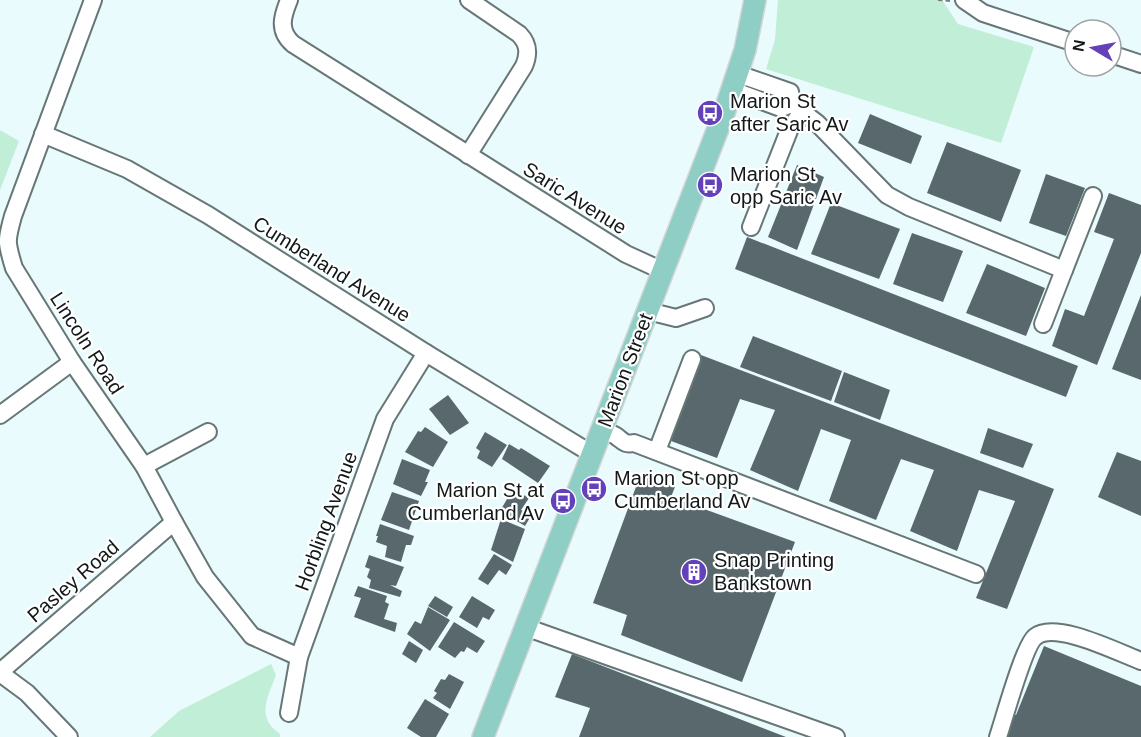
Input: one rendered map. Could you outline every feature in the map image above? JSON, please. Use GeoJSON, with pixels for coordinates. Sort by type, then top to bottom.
{"type":"FeatureCollection","features":[{"type":"Feature","properties":{"kind":"main road","name":"Marion Street"},"geometry":{"type":"LineString","coordinates":[[483,737],[592,454],[609,433],[648,311],[735,82],[752,22],[755,0]]}},
{"type":"Feature","properties":{"kind":"street","name":"Lincoln Road"},"geometry":{"type":"LineString","coordinates":[[93,0],[3,243],[14,268],[72,362],[144,466],[205,577],[252,636],[299,657]]}},
{"type":"Feature","properties":{"kind":"street","name":"Saric Avenue"},"geometry":{"type":"LineString","coordinates":[[289,0],[277,36],[626,254],[663,271]]}},
{"type":"Feature","properties":{"kind":"street"},"geometry":{"type":"LineString","coordinates":[[468,155],[524,66],[528,52],[534,43],[469,0]]}},
{"type":"Feature","properties":{"kind":"street"},"geometry":{"type":"LineString","coordinates":[[964,0],[983,13],[1063,39]]}},
{"type":"Feature","properties":{"kind":"street"},"geometry":{"type":"LineString","coordinates":[[1123,58],[1141,64]]}},
{"type":"Feature","properties":{"kind":"street"},"geometry":{"type":"LineString","coordinates":[[735,82],[782,108],[797,108],[817,123],[887,195],[909,207],[1064,270]]}},
{"type":"Feature","properties":{"kind":"street"},"geometry":{"type":"LineString","coordinates":[[751,227],[797,108]]}},
{"type":"Feature","properties":{"kind":"street","name":"Cumberland Avenue"},"geometry":{"type":"LineString","coordinates":[[42,134],[127,169],[208,215],[426,353],[592,454]]}},
{"type":"Feature","properties":{"kind":"street"},"geometry":{"type":"LineString","coordinates":[[1043,324],[1093,196]]}},
{"type":"Feature","properties":{"kind":"street"},"geometry":{"type":"LineString","coordinates":[[648,311],[676,318],[705,308]]}},
{"type":"Feature","properties":{"kind":"street","name":"Horbling Avenue"},"geometry":{"type":"LineString","coordinates":[[289,713],[299,657],[385,419],[426,353]]}},
{"type":"Feature","properties":{"kind":"street"},"geometry":{"type":"LineString","coordinates":[[657,451],[692,359]]}},
{"type":"Feature","properties":{"kind":"street"},"geometry":{"type":"LineString","coordinates":[[0,414],[72,362]]}},
{"type":"Feature","properties":{"kind":"street"},"geometry":{"type":"LineString","coordinates":[[144,466],[208,432]]}},
{"type":"Feature","properties":{"kind":"street"},"geometry":{"type":"LineString","coordinates":[[609,433],[627,444],[634,443],[657,451],[976,574]]}},
{"type":"Feature","properties":{"kind":"street","name":"Pasley Road"},"geometry":{"type":"LineString","coordinates":[[0,673],[174,522]]}},
{"type":"Feature","properties":{"kind":"street"},"geometry":{"type":"LineString","coordinates":[[525,627],[836,737]]}},
{"type":"Feature","properties":{"kind":"street"},"geometry":{"type":"LineString","coordinates":[[998,737],[1024,657],[1034,637],[1046,632],[1070,634],[1141,661]]}},
{"type":"Feature","properties":{"kind":"street"},"geometry":{"type":"LineString","coordinates":[[0,673],[27,693],[69,737]]}},
{"type":"Feature","properties":{"kind":"green space"},"geometry":{"type":"Polygon","coordinates":[[[778,0],[942,0],[958,24],[1034,47],[1001,143],[766,69],[775,40],[778,0]]]}},
{"type":"Feature","properties":{"kind":"green space"},"geometry":{"type":"Polygon","coordinates":[[[0,130],[19,141],[0,190],[0,130]]]}},
{"type":"Feature","properties":{"kind":"green space"},"geometry":{"type":"Polygon","coordinates":[[[271,664],[276,675],[267,699],[266,714],[268,721],[280,737],[150,737],[179,711],[271,664]]]}},
{"type":"Feature","properties":{"kind":"building"},"geometry":{"type":"Polygon","coordinates":[[[870,114],[922,136],[911,164],[858,143],[870,114]]]}},
{"type":"Feature","properties":{"kind":"building"},"geometry":{"type":"Polygon","coordinates":[[[947,142],[1021,170],[1001,222],[927,193],[947,142]]]}},
{"type":"Feature","properties":{"kind":"building"},"geometry":{"type":"Polygon","coordinates":[[[797,165],[824,177],[797,250],[768,237],[797,165]]]}},
{"type":"Feature","properties":{"kind":"building"},"geometry":{"type":"Polygon","coordinates":[[[1046,174],[1085,188],[1066,236],[1029,223],[1046,174]]]}},
{"type":"Feature","properties":{"kind":"building"},"geometry":{"type":"Polygon","coordinates":[[[1109,193],[1141,205],[1141,253],[1097,365],[1052,346],[1065,309],[1084,316],[1114,239],[1094,232],[1109,193]]]}},
{"type":"Feature","properties":{"kind":"building"},"geometry":{"type":"Polygon","coordinates":[[[831,203],[900,229],[879,279],[811,254],[831,203]]]}},
{"type":"Feature","properties":{"kind":"building"},"geometry":{"type":"Polygon","coordinates":[[[912,233],[963,251],[943,302],[893,284],[912,233]]]}},
{"type":"Feature","properties":{"kind":"building"},"geometry":{"type":"Polygon","coordinates":[[[747,237],[1078,366],[1066,397],[735,269],[747,237]]]}},
{"type":"Feature","properties":{"kind":"building"},"geometry":{"type":"Polygon","coordinates":[[[987,264],[1045,288],[1026,336],[966,313],[987,264]]]}},
{"type":"Feature","properties":{"kind":"building"},"geometry":{"type":"Polygon","coordinates":[[[1141,295],[1141,380],[1112,369],[1141,295]]]}},
{"type":"Feature","properties":{"kind":"building"},"geometry":{"type":"Polygon","coordinates":[[[753,336],[842,371],[831,401],[740,367],[753,336]]]}},
{"type":"Feature","properties":{"kind":"building"},"geometry":{"type":"Polygon","coordinates":[[[701,355],[1054,489],[1007,609],[976,598],[1015,501],[979,490],[957,551],[910,531],[934,470],[901,459],[876,520],[829,501],[851,440],[821,429],[798,491],[750,470],[775,410],[740,399],[717,458],[671,441],[701,355]]]}},
{"type":"Feature","properties":{"kind":"building"},"geometry":{"type":"Polygon","coordinates":[[[844,372],[890,390],[880,420],[834,402],[844,372]]]}},
{"type":"Feature","properties":{"kind":"building"},"geometry":{"type":"Polygon","coordinates":[[[448,395],[469,423],[450,435],[429,409],[448,395]]]}},
{"type":"Feature","properties":{"kind":"building"},"geometry":{"type":"Polygon","coordinates":[[[425,427],[448,442],[433,467],[405,452],[418,431],[421,432],[425,427]]]}},
{"type":"Feature","properties":{"kind":"building"},"geometry":{"type":"Polygon","coordinates":[[[988,428],[1033,444],[1023,468],[980,453],[988,428]]]}},
{"type":"Feature","properties":{"kind":"building"},"geometry":{"type":"Polygon","coordinates":[[[485,432],[507,445],[492,467],[477,458],[480,451],[476,448],[485,432]]]}},
{"type":"Feature","properties":{"kind":"building"},"geometry":{"type":"Polygon","coordinates":[[[509,444],[519,450],[521,448],[550,466],[538,483],[502,459],[509,444]]]}},
{"type":"Feature","properties":{"kind":"building"},"geometry":{"type":"Polygon","coordinates":[[[1117,452],[1141,461],[1141,516],[1098,497],[1117,452]]]}},
{"type":"Feature","properties":{"kind":"building"},"geometry":{"type":"Polygon","coordinates":[[[402,459],[430,470],[425,482],[428,482],[421,496],[393,484],[402,459]]]}},
{"type":"Feature","properties":{"kind":"building","name":"Snap Printing Bankstown"},"geometry":{"type":"Polygon","coordinates":[[[640,476],[675,487],[671,497],[795,542],[742,682],[621,635],[627,615],[593,603],[640,476]]]}},
{"type":"Feature","properties":{"kind":"building"},"geometry":{"type":"Polygon","coordinates":[[[513,489],[529,498],[521,510],[532,514],[525,526],[500,511],[513,489]]]}},
{"type":"Feature","properties":{"kind":"building"},"geometry":{"type":"Polygon","coordinates":[[[392,492],[419,501],[409,530],[381,520],[392,492]]]}},
{"type":"Feature","properties":{"kind":"building"},"geometry":{"type":"Polygon","coordinates":[[[501,519],[525,529],[513,562],[491,550],[501,519]]]}},
{"type":"Feature","properties":{"kind":"building"},"geometry":{"type":"Polygon","coordinates":[[[380,524],[414,536],[411,545],[406,545],[401,562],[385,557],[387,546],[376,542],[380,524]]]}},
{"type":"Feature","properties":{"kind":"building"},"geometry":{"type":"Polygon","coordinates":[[[494,554],[512,565],[506,575],[499,570],[488,585],[478,579],[494,554]]]}},
{"type":"Feature","properties":{"kind":"building"},"geometry":{"type":"Polygon","coordinates":[[[369,555],[404,567],[396,586],[390,585],[402,591],[400,597],[369,588],[371,580],[367,577],[370,569],[365,567],[369,555]]]}},
{"type":"Feature","properties":{"kind":"building"},"geometry":{"type":"Polygon","coordinates":[[[358,586],[387,596],[385,602],[389,604],[384,619],[397,623],[395,632],[354,617],[361,598],[354,596],[358,586]]]}},
{"type":"Feature","properties":{"kind":"building"},"geometry":{"type":"Polygon","coordinates":[[[435,596],[453,607],[447,617],[428,606],[435,596]]]}},
{"type":"Feature","properties":{"kind":"building"},"geometry":{"type":"Polygon","coordinates":[[[472,596],[495,610],[489,620],[483,617],[477,628],[459,617],[472,596]]]}},
{"type":"Feature","properties":{"kind":"building"},"geometry":{"type":"Polygon","coordinates":[[[428,607],[450,620],[430,651],[407,634],[415,621],[421,624],[428,607]]]}},
{"type":"Feature","properties":{"kind":"building"},"geometry":{"type":"Polygon","coordinates":[[[454,622],[485,641],[477,653],[467,647],[455,658],[438,647],[454,622]]]}},
{"type":"Feature","properties":{"kind":"building"},"geometry":{"type":"Polygon","coordinates":[[[409,641],[423,650],[416,663],[402,654],[409,641]]]}},
{"type":"Feature","properties":{"kind":"building"},"geometry":{"type":"Polygon","coordinates":[[[1044,646],[1141,686],[1141,737],[995,737],[1006,710],[1016,715],[1044,646]]]}},
{"type":"Feature","properties":{"kind":"building"},"geometry":{"type":"Polygon","coordinates":[[[572,654],[786,737],[579,737],[590,708],[555,697],[572,654]]]}},
{"type":"Feature","properties":{"kind":"building"},"geometry":{"type":"Polygon","coordinates":[[[449,674],[464,682],[450,709],[433,698],[441,679],[445,680],[449,674]]]}},
{"type":"Feature","properties":{"kind":"building"},"geometry":{"type":"Polygon","coordinates":[[[425,699],[449,714],[436,737],[421,737],[407,728],[425,699]]]}},
{"type":"Feature","properties":{"kind":"place","name":"Marion St after Saric Av"},"geometry":{"type":"Point","coordinates":[710,113]}},
{"type":"Feature","properties":{"kind":"place","name":"Marion St opp Saric Av"},"geometry":{"type":"Point","coordinates":[710,185]}},
{"type":"Feature","properties":{"kind":"place","name":"Marion St opp Cumberland Av"},"geometry":{"type":"Point","coordinates":[594,489]}},
{"type":"Feature","properties":{"kind":"place","name":"Marion St at Cumberland Av"},"geometry":{"type":"Point","coordinates":[563,501]}},
{"type":"Feature","properties":{"kind":"place","name":"Snap Printing Bankstown"},"geometry":{"type":"Point","coordinates":[694,572]}}]}
